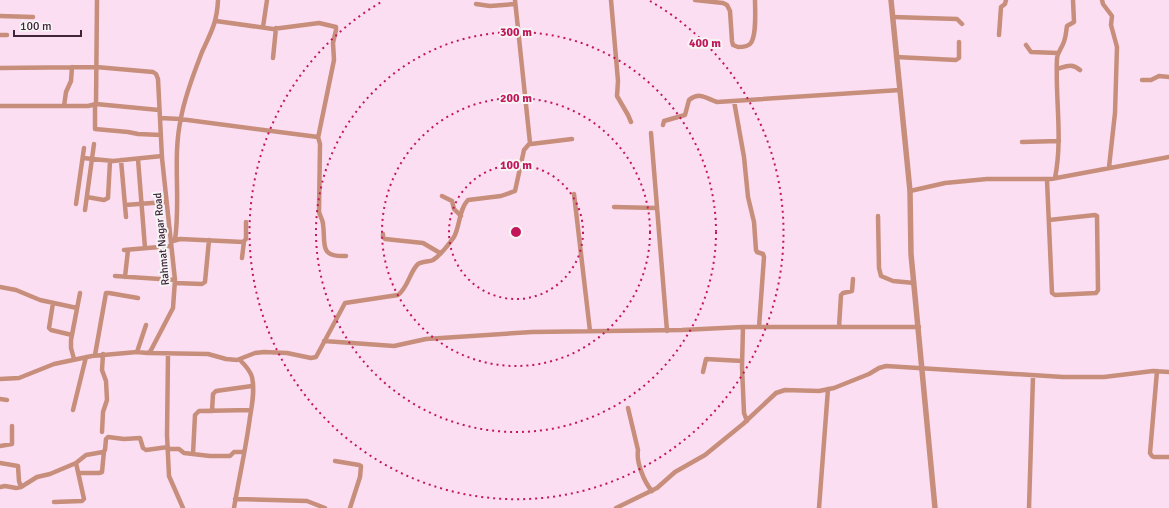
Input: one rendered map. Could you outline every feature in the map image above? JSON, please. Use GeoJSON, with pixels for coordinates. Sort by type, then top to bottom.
{"type":"FeatureCollection","features":[{"type":"Feature","properties":{"kind":"street"},"geometry":{"type":"LineString","coordinates":[[97,0],[95,129],[161,135]]}},
{"type":"Feature","properties":{"kind":"street"},"geometry":{"type":"LineString","coordinates":[[126,277],[126,250],[171,244],[175,240],[178,211],[176,164],[180,119],[192,78],[216,21],[218,0]]}},
{"type":"Feature","properties":{"kind":"street"},"geometry":{"type":"LineString","coordinates":[[263,27],[267,0]]}},
{"type":"Feature","properties":{"kind":"street"},"geometry":{"type":"LineString","coordinates":[[611,0],[618,80],[617,96],[631,122]]}},
{"type":"Feature","properties":{"kind":"street"},"geometry":{"type":"LineString","coordinates":[[695,0],[723,2],[727,5],[730,11],[733,45],[738,48],[747,46],[752,40],[754,31],[755,0]]}},
{"type":"Feature","properties":{"kind":"street"},"geometry":{"type":"LineString","coordinates":[[891,0],[910,191],[911,254],[935,508]]}},
{"type":"Feature","properties":{"kind":"street"},"geometry":{"type":"LineString","coordinates":[[999,34],[1000,7],[1005,4],[1006,0]]}},
{"type":"Feature","properties":{"kind":"street"},"geometry":{"type":"LineString","coordinates":[[1055,178],[1058,165],[1058,53],[1064,40],[1067,26],[1074,22],[1073,0]]}},
{"type":"Feature","properties":{"kind":"street"},"geometry":{"type":"LineString","coordinates":[[1102,0],[1103,4],[1112,16],[1111,25],[1117,47],[1115,113],[1109,167]]}},
{"type":"Feature","properties":{"kind":"street"},"geometry":{"type":"LineString","coordinates":[[0,379],[19,378],[54,364],[103,354],[137,352],[208,354],[226,359],[240,360],[255,353],[264,352],[287,353],[314,358],[318,356],[345,303],[398,295],[406,285],[417,265],[432,260],[455,235],[467,202],[471,199],[501,196],[515,191],[524,150],[530,143],[515,2],[490,6],[476,4]]}},
{"type":"Feature","properties":{"kind":"street"},"geometry":{"type":"LineString","coordinates":[[0,16],[33,17]]}},
{"type":"Feature","properties":{"kind":"street"},"geometry":{"type":"LineString","coordinates":[[893,17],[957,20],[962,24]]}},
{"type":"Feature","properties":{"kind":"street"},"geometry":{"type":"LineString","coordinates":[[216,21],[276,28],[319,23],[334,26],[336,28],[333,43],[334,60],[318,138],[320,144],[318,212],[323,222],[324,248],[326,252],[332,255],[346,256]]}},
{"type":"Feature","properties":{"kind":"street"},"geometry":{"type":"LineString","coordinates":[[273,58],[276,28]]}},
{"type":"Feature","properties":{"kind":"street"},"geometry":{"type":"LineString","coordinates":[[0,35],[7,35]]}},
{"type":"Feature","properties":{"kind":"street"},"geometry":{"type":"LineString","coordinates":[[896,57],[956,60],[959,58],[959,42]]}},
{"type":"Feature","properties":{"kind":"street"},"geometry":{"type":"LineString","coordinates":[[1026,45],[1031,52],[1058,53]]}},
{"type":"Feature","properties":{"kind":"street"},"geometry":{"type":"LineString","coordinates":[[1057,69],[1071,65],[1076,66],[1080,70]]}},
{"type":"Feature","properties":{"kind":"street"},"geometry":{"type":"LineString","coordinates":[[64,106],[66,92],[71,81],[72,67]]}},
{"type":"Feature","properties":{"kind":"street"},"geometry":{"type":"LineString","coordinates":[[0,68],[96,67]]}},
{"type":"Feature","properties":{"kind":"street","name":"Rahmat Nagar Road"},"geometry":{"type":"LineString","coordinates":[[96,67],[152,72],[156,74],[158,79],[162,156],[175,281],[173,308],[152,350],[149,353]]}},
{"type":"Feature","properties":{"kind":"street"},"geometry":{"type":"LineString","coordinates":[[1142,80],[1151,80],[1157,77],[1169,77]]}},
{"type":"Feature","properties":{"kind":"street"},"geometry":{"type":"LineString","coordinates":[[663,125],[664,121],[685,115],[688,102],[692,97],[705,96],[717,102],[900,90]]}},
{"type":"Feature","properties":{"kind":"street"},"geometry":{"type":"LineString","coordinates":[[734,101],[744,157],[748,197],[754,222],[756,250],[757,252],[763,254],[764,257],[759,327]]}},
{"type":"Feature","properties":{"kind":"street"},"geometry":{"type":"LineString","coordinates":[[0,106],[64,106],[95,104],[160,110]]}},
{"type":"Feature","properties":{"kind":"street"},"geometry":{"type":"LineString","coordinates":[[160,118],[180,119],[318,138]]}},
{"type":"Feature","properties":{"kind":"street"},"geometry":{"type":"LineString","coordinates":[[651,133],[667,331]]}},
{"type":"Feature","properties":{"kind":"street"},"geometry":{"type":"LineString","coordinates":[[530,143],[572,139]]}},
{"type":"Feature","properties":{"kind":"street"},"geometry":{"type":"LineString","coordinates":[[1022,142],[1058,142]]}},
{"type":"Feature","properties":{"kind":"street"},"geometry":{"type":"LineString","coordinates":[[86,210],[94,144]]}},
{"type":"Feature","properties":{"kind":"street"},"geometry":{"type":"LineString","coordinates":[[76,204],[84,148]]}},
{"type":"Feature","properties":{"kind":"street"},"geometry":{"type":"LineString","coordinates":[[83,158],[110,161],[162,156]]}},
{"type":"Feature","properties":{"kind":"street"},"geometry":{"type":"LineString","coordinates":[[910,191],[945,183],[987,179],[1047,180],[1109,167],[1169,157]]}},
{"type":"Feature","properties":{"kind":"street"},"geometry":{"type":"LineString","coordinates":[[138,159],[145,248]]}},
{"type":"Feature","properties":{"kind":"street"},"geometry":{"type":"LineString","coordinates":[[121,160],[126,217]]}},
{"type":"Feature","properties":{"kind":"street"},"geometry":{"type":"LineString","coordinates":[[87,197],[104,200],[108,198],[110,161]]}},
{"type":"Feature","properties":{"kind":"street"},"geometry":{"type":"LineString","coordinates":[[1047,180],[1048,220],[1052,293],[1055,295],[1096,294],[1098,290],[1097,216],[1048,220]]}},
{"type":"Feature","properties":{"kind":"street"},"geometry":{"type":"LineString","coordinates":[[574,194],[590,331]]}},
{"type":"Feature","properties":{"kind":"street"},"geometry":{"type":"LineString","coordinates":[[442,196],[452,201],[456,212],[461,216]]}},
{"type":"Feature","properties":{"kind":"street"},"geometry":{"type":"LineString","coordinates":[[124,205],[166,202]]}},
{"type":"Feature","properties":{"kind":"street"},"geometry":{"type":"LineString","coordinates":[[614,207],[656,208]]}},
{"type":"Feature","properties":{"kind":"street"},"geometry":{"type":"LineString","coordinates":[[878,216],[879,273],[881,276],[889,280],[914,284]]}},
{"type":"Feature","properties":{"kind":"street"},"geometry":{"type":"LineString","coordinates":[[242,258],[244,241],[246,239],[246,222]]}},
{"type":"Feature","properties":{"kind":"street"},"geometry":{"type":"LineString","coordinates":[[383,234],[383,237],[385,238],[426,244],[440,253]]}},
{"type":"Feature","properties":{"kind":"street"},"geometry":{"type":"LineString","coordinates":[[175,240],[244,241]]}},
{"type":"Feature","properties":{"kind":"street"},"geometry":{"type":"LineString","coordinates":[[115,276],[202,284],[205,282],[209,240]]}},
{"type":"Feature","properties":{"kind":"street"},"geometry":{"type":"LineString","coordinates":[[839,327],[841,295],[843,292],[852,291],[853,279]]}},
{"type":"Feature","properties":{"kind":"street"},"geometry":{"type":"LineString","coordinates":[[0,287],[16,290],[40,300],[77,308]]}},
{"type":"Feature","properties":{"kind":"street"},"geometry":{"type":"LineString","coordinates":[[95,355],[106,293],[108,292],[138,298]]}},
{"type":"Feature","properties":{"kind":"street"},"geometry":{"type":"LineString","coordinates":[[74,360],[71,348],[72,334],[80,293]]}},
{"type":"Feature","properties":{"kind":"street"},"geometry":{"type":"LineString","coordinates":[[53,303],[49,328],[51,330],[72,334]]}},
{"type":"Feature","properties":{"kind":"street"},"geometry":{"type":"LineString","coordinates":[[137,352],[146,325]]}},
{"type":"Feature","properties":{"kind":"street"},"geometry":{"type":"LineString","coordinates":[[743,327],[742,361],[744,412],[747,421]]}},
{"type":"Feature","properties":{"kind":"street"},"geometry":{"type":"LineString","coordinates":[[324,342],[394,346],[426,339],[532,332],[667,331],[743,327],[919,327]]}},
{"type":"Feature","properties":{"kind":"street"},"geometry":{"type":"LineString","coordinates":[[102,432],[103,412],[107,398],[106,381],[102,370],[103,354]]}},
{"type":"Feature","properties":{"kind":"street"},"geometry":{"type":"LineString","coordinates":[[168,354],[169,476],[183,508],[190,508]]}},
{"type":"Feature","properties":{"kind":"street"},"geometry":{"type":"LineString","coordinates":[[73,410],[86,357]]}},
{"type":"Feature","properties":{"kind":"street"},"geometry":{"type":"LineString","coordinates":[[703,372],[706,359],[742,361]]}},
{"type":"Feature","properties":{"kind":"street"},"geometry":{"type":"LineString","coordinates":[[234,508],[251,410],[252,386],[250,372],[240,360]]}},
{"type":"Feature","properties":{"kind":"street"},"geometry":{"type":"LineString","coordinates":[[616,508],[652,491],[675,472],[705,455],[747,421],[779,391],[819,391],[828,389],[841,386],[882,367],[891,366],[1032,376],[1093,378],[1157,371],[1169,372]]}},
{"type":"Feature","properties":{"kind":"street"},"geometry":{"type":"LineString","coordinates":[[1157,371],[1150,453],[1154,457],[1169,457]]}},
{"type":"Feature","properties":{"kind":"street"},"geometry":{"type":"LineString","coordinates":[[1029,508],[1032,376]]}},
{"type":"Feature","properties":{"kind":"street"},"geometry":{"type":"LineString","coordinates":[[212,411],[213,394],[216,391],[252,386]]}},
{"type":"Feature","properties":{"kind":"street"},"geometry":{"type":"LineString","coordinates":[[819,508],[828,389]]}},
{"type":"Feature","properties":{"kind":"street"},"geometry":{"type":"LineString","coordinates":[[0,400],[7,400]]}},
{"type":"Feature","properties":{"kind":"street"},"geometry":{"type":"LineString","coordinates":[[628,408],[644,480],[652,491]]}},
{"type":"Feature","properties":{"kind":"street"},"geometry":{"type":"LineString","coordinates":[[193,454],[195,413],[199,411],[251,410]]}},
{"type":"Feature","properties":{"kind":"street"},"geometry":{"type":"LineString","coordinates":[[0,446],[12,444],[12,426]]}},
{"type":"Feature","properties":{"kind":"street"},"geometry":{"type":"LineString","coordinates":[[79,473],[102,472],[107,437],[126,439],[140,438],[146,450],[168,448],[179,449],[184,453],[210,456],[228,456],[234,452],[244,452]]}},
{"type":"Feature","properties":{"kind":"street"},"geometry":{"type":"LineString","coordinates":[[0,487],[22,487],[37,477],[50,474],[76,463],[86,455],[104,451]]}},
{"type":"Feature","properties":{"kind":"street"},"geometry":{"type":"LineString","coordinates":[[335,461],[361,466],[360,477],[350,508]]}},
{"type":"Feature","properties":{"kind":"street"},"geometry":{"type":"LineString","coordinates":[[0,463],[18,466],[19,481],[22,487]]}},
{"type":"Feature","properties":{"kind":"street"},"geometry":{"type":"LineString","coordinates":[[54,502],[82,501],[84,499],[76,463]]}},
{"type":"Feature","properties":{"kind":"street"},"geometry":{"type":"LineString","coordinates":[[236,499],[307,501],[325,508]]}}]}
